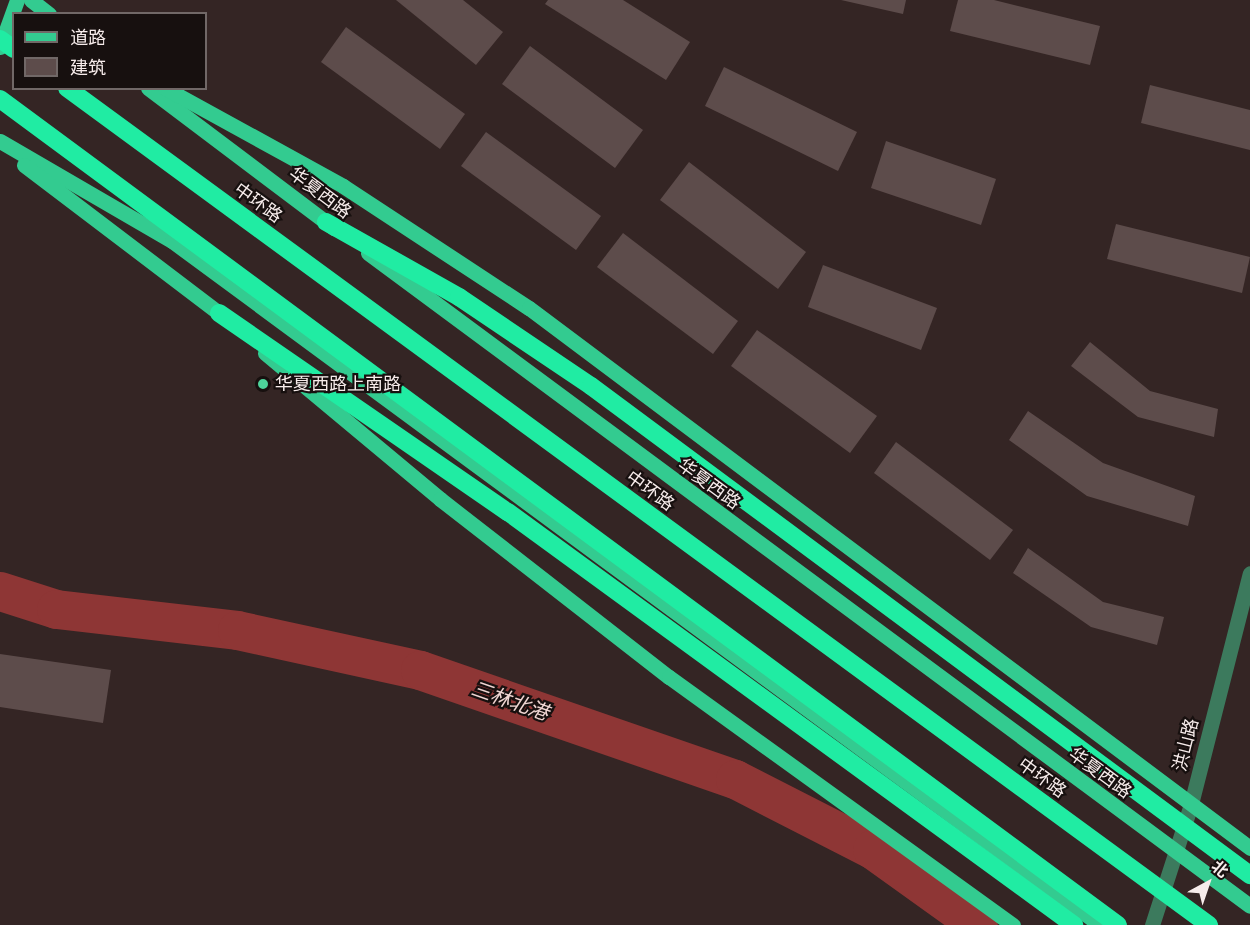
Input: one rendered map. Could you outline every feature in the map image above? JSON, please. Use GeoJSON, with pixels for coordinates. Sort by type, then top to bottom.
{"type":"FeatureCollection","features":[{"type":"Feature","properties":{"kind":"highway","name":"中环路"},"geometry":{"type":"LineString","coordinates":[[71,90],[1209,925]]}},
{"type":"Feature","properties":{"kind":"highway"},"geometry":{"type":"LineString","coordinates":[[0,99],[1118,925]]}},
{"type":"Feature","properties":{"kind":"highway"},"geometry":{"type":"LineString","coordinates":[[326,222],[459,297],[591,387],[1250,874]]}},
{"type":"Feature","properties":{"kind":"highway"},"geometry":{"type":"LineString","coordinates":[[219,313],[508,512],[1074,925]]}},
{"type":"Feature","properties":{"kind":"main road"},"geometry":{"type":"LineString","coordinates":[[31,0],[46,12]]}},
{"type":"Feature","properties":{"kind":"main road"},"geometry":{"type":"LineString","coordinates":[[0,47],[12,14]]}},
{"type":"Feature","properties":{"kind":"main road","name":"华夏西路"},"geometry":{"type":"LineString","coordinates":[[151,90],[1250,906]]}},
{"type":"Feature","properties":{"kind":"main road"},"geometry":{"type":"LineString","coordinates":[[169,90],[343,186],[529,308],[1250,848]]}},
{"type":"Feature","properties":{"kind":"main road"},"geometry":{"type":"LineString","coordinates":[[0,141],[172,241],[1100,925]]}},
{"type":"Feature","properties":{"kind":"main road"},"geometry":{"type":"LineString","coordinates":[[0,146],[219,313],[440,499],[669,677],[1013,925]]}},
{"type":"Feature","properties":{"kind":"street","name":"洪山路"},"geometry":{"type":"LineString","coordinates":[[1152,925],[1191,804],[1250,573]]}},
{"type":"Feature","properties":{"kind":"building"},"geometry":{"type":"Polygon","coordinates":[[[396,0],[463,0],[503,32],[476,65],[396,0]]]}},
{"type":"Feature","properties":{"kind":"building"},"geometry":{"type":"Polygon","coordinates":[[[548,0],[623,0],[690,42],[666,80],[545,4],[548,0]]]}},
{"type":"Feature","properties":{"kind":"building"},"geometry":{"type":"Polygon","coordinates":[[[841,0],[906,0],[903,14],[841,0]]]}},
{"type":"Feature","properties":{"kind":"building"},"geometry":{"type":"Polygon","coordinates":[[[958,0],[994,0],[1100,26],[1090,65],[950,31],[958,0]]]}},
{"type":"Feature","properties":{"kind":"building"},"geometry":{"type":"Polygon","coordinates":[[[346,27],[465,114],[440,149],[321,62],[346,27]]]}},
{"type":"Feature","properties":{"kind":"building"},"geometry":{"type":"Polygon","coordinates":[[[530,46],[643,130],[615,168],[502,84],[530,46]]]}},
{"type":"Feature","properties":{"kind":"building"},"geometry":{"type":"Polygon","coordinates":[[[724,67],[857,132],[838,171],[705,106],[724,67]]]}},
{"type":"Feature","properties":{"kind":"building"},"geometry":{"type":"Polygon","coordinates":[[[1150,85],[1250,110],[1250,150],[1141,123],[1150,85]]]}},
{"type":"Feature","properties":{"kind":"building"},"geometry":{"type":"Polygon","coordinates":[[[486,132],[601,216],[576,250],[461,166],[486,132]]]}},
{"type":"Feature","properties":{"kind":"building"},"geometry":{"type":"Polygon","coordinates":[[[886,141],[996,179],[981,225],[871,188],[886,141]]]}},
{"type":"Feature","properties":{"kind":"building"},"geometry":{"type":"Polygon","coordinates":[[[689,162],[806,252],[778,289],[660,200],[689,162]]]}},
{"type":"Feature","properties":{"kind":"building"},"geometry":{"type":"Polygon","coordinates":[[[1116,224],[1250,257],[1242,293],[1107,259],[1116,224]]]}},
{"type":"Feature","properties":{"kind":"building"},"geometry":{"type":"Polygon","coordinates":[[[623,233],[738,321],[713,354],[597,267],[623,233]]]}},
{"type":"Feature","properties":{"kind":"building"},"geometry":{"type":"Polygon","coordinates":[[[823,265],[937,308],[921,350],[808,307],[823,265]]]}},
{"type":"Feature","properties":{"kind":"building"},"geometry":{"type":"Polygon","coordinates":[[[757,330],[877,416],[850,453],[731,366],[757,330]]]}},
{"type":"Feature","properties":{"kind":"building"},"geometry":{"type":"Polygon","coordinates":[[[1090,342],[1150,391],[1218,409],[1214,437],[1138,417],[1071,366],[1090,342]]]}},
{"type":"Feature","properties":{"kind":"building"},"geometry":{"type":"Polygon","coordinates":[[[1028,411],[1103,463],[1195,496],[1188,526],[1087,496],[1009,440],[1028,411]]]}},
{"type":"Feature","properties":{"kind":"building"},"geometry":{"type":"Polygon","coordinates":[[[896,442],[1013,530],[990,560],[874,473],[896,442]]]}},
{"type":"Feature","properties":{"kind":"building"},"geometry":{"type":"Polygon","coordinates":[[[1028,548],[1103,602],[1164,617],[1157,645],[1091,627],[1013,573],[1028,548]]]}},
{"type":"Feature","properties":{"kind":"building"},"geometry":{"type":"Polygon","coordinates":[[[0,654],[111,670],[103,723],[0,707],[0,654]]]}},
{"type":"Feature","properties":{"kind":"waterway","name":"三林北港"},"geometry":{"type":"LineString","coordinates":[[0,591],[56,609],[237,630],[420,670],[735,779],[872,849],[978,925]]}},
{"type":"Feature","properties":{"kind":"place","name":"华夏西路上南路"},"geometry":{"type":"Point","coordinates":[263,384]}}]}
